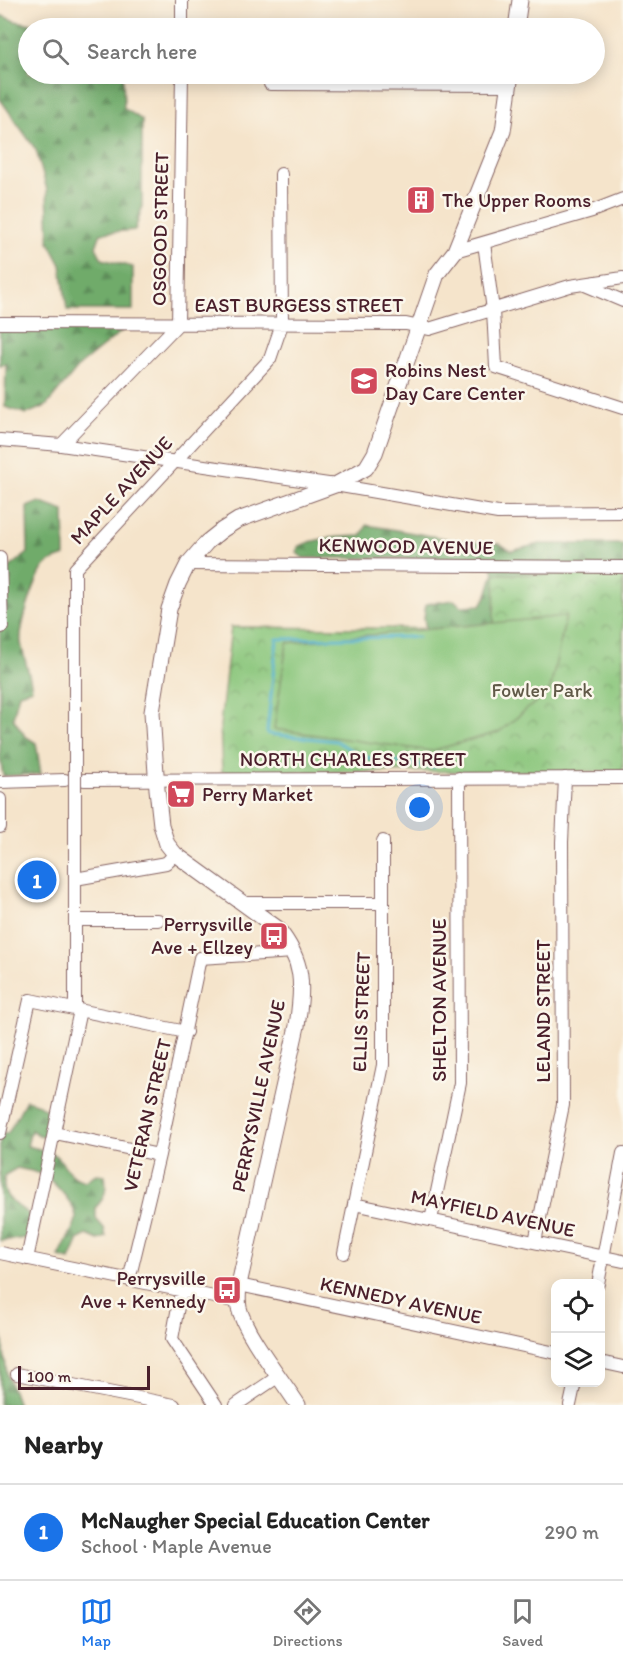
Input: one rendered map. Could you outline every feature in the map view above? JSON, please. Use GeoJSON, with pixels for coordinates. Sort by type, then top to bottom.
{"type":"FeatureCollection","features":[{"type":"Feature","properties":{"kind":"main road"},"geometry":{"type":"LineString","coordinates":[[517,18],[520,0]]}},
{"type":"Feature","properties":{"kind":"main road","name":"PERRYSVILLE AVENUE"},"geometry":{"type":"LineString","coordinates":[[298,1405],[246,1325],[238,1302],[239,1286],[297,1026],[302,987],[299,965],[294,952],[277,928],[175,854],[167,843],[161,825],[152,712],[169,609],[188,564],[207,542],[238,520],[335,485],[366,468],[375,453],[437,274],[455,251],[503,131],[510,84]]}},
{"type":"Feature","properties":{"kind":"street"},"geometry":{"type":"LineString","coordinates":[[182,0],[182,18]]}},
{"type":"Feature","properties":{"kind":"street","name":"OSGOOD STREET"},"geometry":{"type":"LineString","coordinates":[[61,445],[178,324],[182,84]]}},
{"type":"Feature","properties":{"kind":"street","name":"MAPLE AVENUE"},"geometry":{"type":"LineString","coordinates":[[27,1259],[55,1132],[77,1010],[75,879],[79,784],[75,770],[75,569],[270,359],[282,324],[280,174]]}},
{"type":"Feature","properties":{"kind":"street"},"geometry":{"type":"LineString","coordinates":[[455,251],[592,211],[623,199]]}},
{"type":"Feature","properties":{"kind":"street"},"geometry":{"type":"LineString","coordinates":[[484,243],[493,310],[496,367],[623,408]]}},
{"type":"Feature","properties":{"kind":"street","name":"EAST BURGESS STREET"},"geometry":{"type":"LineString","coordinates":[[0,323],[406,324],[429,329],[570,286],[623,278]]}},
{"type":"Feature","properties":{"kind":"street"},"geometry":{"type":"LineString","coordinates":[[584,284],[623,301]]}},
{"type":"Feature","properties":{"kind":"street"},"geometry":{"type":"LineString","coordinates":[[0,440],[61,445],[335,485],[498,513],[623,512]]}},
{"type":"Feature","properties":{"kind":"street"},"geometry":{"type":"LineString","coordinates":[[0,558],[1,627]]}},
{"type":"Feature","properties":{"kind":"street","name":"KENWOOD AVENUE"},"geometry":{"type":"LineString","coordinates":[[188,564],[623,567]]}},
{"type":"Feature","properties":{"kind":"street","name":"LELAND STREET"},"geometry":{"type":"LineString","coordinates":[[535,1242],[563,1105],[562,842],[564,777]]}},
{"type":"Feature","properties":{"kind":"street","name":"SHELTON AVENUE"},"geometry":{"type":"LineString","coordinates":[[431,1220],[460,1083],[459,778]]}},
{"type":"Feature","properties":{"kind":"street","name":"NORTH CHARLES STREET"},"geometry":{"type":"LineString","coordinates":[[79,784],[156,780],[623,778]]}},
{"type":"Feature","properties":{"kind":"street"},"geometry":{"type":"LineString","coordinates":[[0,782],[65,780]]}},
{"type":"Feature","properties":{"kind":"street"},"geometry":{"type":"LineString","coordinates":[[0,799],[0,827]]}},
{"type":"Feature","properties":{"kind":"street","name":"ELLIS STREET"},"geometry":{"type":"LineString","coordinates":[[344,1253],[382,1065],[383,841]]}},
{"type":"Feature","properties":{"kind":"street"},"geometry":{"type":"LineString","coordinates":[[75,879],[166,863],[175,854]]}},
{"type":"Feature","properties":{"kind":"street"},"geometry":{"type":"LineString","coordinates":[[244,903],[383,903]]}},
{"type":"Feature","properties":{"kind":"street"},"geometry":{"type":"LineString","coordinates":[[75,920],[158,920]]}},
{"type":"Feature","properties":{"kind":"street","name":"VETERAN STREET"},"geometry":{"type":"LineString","coordinates":[[129,1280],[159,1155],[200,958],[294,952]]}},
{"type":"Feature","properties":{"kind":"street"},"geometry":{"type":"LineString","coordinates":[[0,1133],[30,999],[186,1032]]}},
{"type":"Feature","properties":{"kind":"street"},"geometry":{"type":"LineString","coordinates":[[55,1132],[159,1155]]}},
{"type":"Feature","properties":{"kind":"street"},"geometry":{"type":"LineString","coordinates":[[599,1279],[623,1153]]}},
{"type":"Feature","properties":{"kind":"street","name":"MAYFIELD AVENUE"},"geometry":{"type":"LineString","coordinates":[[354,1204],[623,1261]]}},
{"type":"Feature","properties":{"kind":"street"},"geometry":{"type":"LineString","coordinates":[[0,1253],[238,1302]]}},
{"type":"Feature","properties":{"kind":"street","name":"KENNEDY AVENUE"},"geometry":{"type":"LineString","coordinates":[[239,1286],[551,1352]]}},
{"type":"Feature","properties":{"kind":"street"},"geometry":{"type":"LineString","coordinates":[[181,1291],[172,1339],[216,1405]]}},
{"type":"Feature","properties":{"kind":"street"},"geometry":{"type":"LineString","coordinates":[[605,1363],[623,1367]]}},
{"type":"Feature","properties":{"kind":"street"},"geometry":{"type":"LineString","coordinates":[[17,1374],[174,1405]]}},
{"type":"Feature","properties":{"kind":"street"},"geometry":{"type":"LineString","coordinates":[[236,1405],[279,1376]]}},
{"type":"Feature","properties":{"kind":"street"},"geometry":{"type":"LineString","coordinates":[[570,1405],[574,1387]]}},
{"type":"Feature","properties":{"kind":"green space"},"geometry":{"type":"Polygon","coordinates":[[[0,15],[18,22],[18,84],[123,84],[124,108],[142,120],[142,208],[135,230],[101,233],[96,247],[102,259],[133,267],[133,310],[67,310],[61,265],[49,242],[47,190],[36,150],[0,99],[0,15]]]}},
{"type":"Feature","properties":{"kind":"green space"},"geometry":{"type":"Polygon","coordinates":[[[0,329],[111,329],[122,331],[80,365],[46,406],[26,414],[5,407],[6,364],[0,365],[0,329]]]}},
{"type":"Feature","properties":{"kind":"green space"},"geometry":{"type":"Polygon","coordinates":[[[39,502],[64,511],[65,556],[47,564],[43,569],[29,601],[21,643],[32,689],[19,693],[13,718],[25,736],[36,743],[41,774],[3,776],[0,757],[0,629],[4,572],[28,553],[27,507],[39,502]]]}},
{"type":"Feature","properties":{"kind":"green space"},"geometry":{"type":"Polygon","coordinates":[[[367,525],[460,541],[500,544],[511,551],[540,544],[623,544],[623,677],[530,620],[426,630],[424,618],[426,604],[454,600],[461,606],[481,605],[487,595],[494,572],[491,565],[403,558],[303,558],[297,553],[298,547],[313,541],[361,536],[367,525]]]}},
{"type":"Feature","properties":{"kind":"green space","name":"Fowler Park"},"geometry":{"type":"Polygon","coordinates":[[[495,574],[623,576],[623,771],[222,772],[220,726],[231,627],[477,629],[478,625],[494,625],[495,574]]]}},
{"type":"Feature","properties":{"kind":"green space"},"geometry":{"type":"Polygon","coordinates":[[[566,616],[550,690],[499,732],[431,751],[274,729],[287,643],[566,616]]]}},
{"type":"Feature","properties":{"kind":"green space"},"geometry":{"type":"Polygon","coordinates":[[[26,1100],[36,1103],[53,1115],[49,1136],[42,1137],[31,1130],[27,1146],[53,1154],[71,1174],[79,1179],[85,1181],[96,1174],[105,1175],[105,1193],[96,1207],[96,1219],[104,1228],[106,1237],[98,1240],[87,1235],[79,1239],[70,1260],[59,1257],[74,1226],[75,1213],[57,1187],[46,1177],[35,1172],[17,1168],[5,1175],[4,1189],[9,1199],[30,1215],[26,1238],[0,1241],[0,1135],[8,1133],[26,1100]]]}},
{"type":"Feature","properties":{"kind":"green space"},"geometry":{"type":"Polygon","coordinates":[[[0,1331],[7,1374],[18,1405],[0,1405],[0,1331]]]}},
{"type":"Feature","properties":{"kind":"waterway"},"geometry":{"type":"LineString","coordinates":[[418,637],[277,639],[267,732],[336,741],[363,757],[434,767]]}},
{"type":"Feature","properties":{"kind":"place","name":"The Upper Rooms"},"geometry":{"type":"Point","coordinates":[421,200]}},
{"type":"Feature","properties":{"kind":"place","name":"Robins Nest Day Care Center"},"geometry":{"type":"Point","coordinates":[364,381]}},
{"type":"Feature","properties":{"kind":"place","name":"Perry Market"},"geometry":{"type":"Point","coordinates":[181,794]}},
{"type":"Feature","properties":{"kind":"place","name":"McNaugher Special Education Center"},"geometry":{"type":"Point","coordinates":[37,880]}},
{"type":"Feature","properties":{"kind":"place","name":"Perrysville Ave + Ellzey"},"geometry":{"type":"Point","coordinates":[274,936]}},
{"type":"Feature","properties":{"kind":"place","name":"Perrysville Ave + Kennedy"},"geometry":{"type":"Point","coordinates":[227,1290]}}]}
